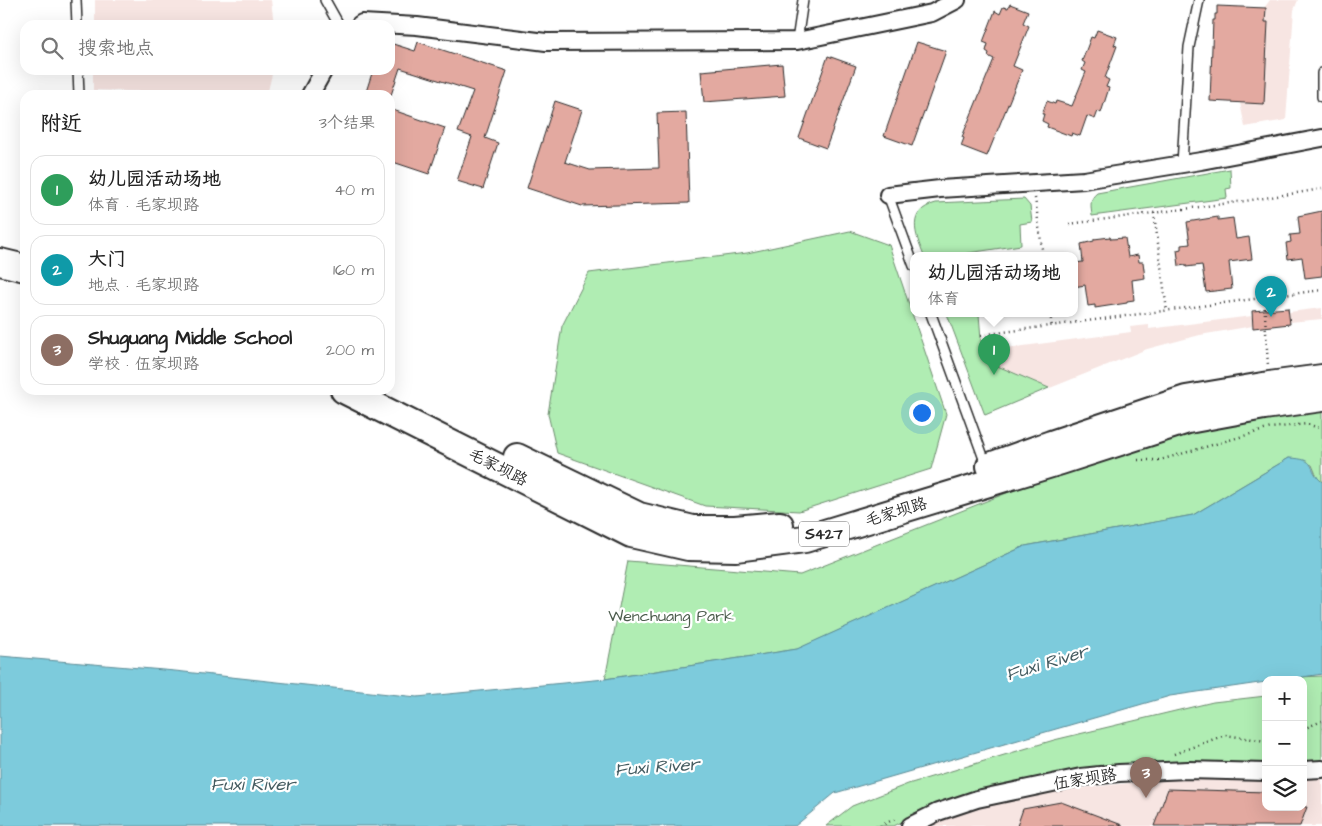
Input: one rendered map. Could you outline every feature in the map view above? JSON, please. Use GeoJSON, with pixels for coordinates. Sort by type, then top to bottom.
{"type":"FeatureCollection","features":[{"type":"Feature","properties":{"kind":"main road"},"geometry":{"type":"LineString","coordinates":[[0,245],[20,250]]}},
{"type":"Feature","properties":{"kind":"main road"},"geometry":{"type":"LineString","coordinates":[[0,262],[20,267]]}},
{"type":"Feature","properties":{"kind":"main road","name":"毛家坝路"},"geometry":{"type":"LineString","coordinates":[[394,395],[639,516],[692,529],[735,529],[800,523],[987,467],[1186,399],[1322,378]]}},
{"type":"Feature","properties":{"kind":"main road","name":"毛家坝路"},"geometry":{"type":"LineString","coordinates":[[354,395],[631,534],[688,547],[736,548],[805,539],[1188,420],[1264,406],[1322,398]]}},
{"type":"Feature","properties":{"kind":"street"},"geometry":{"type":"LineString","coordinates":[[395,25],[546,42],[797,41],[932,14],[957,0]]}},
{"type":"Feature","properties":{"kind":"street"},"geometry":{"type":"LineString","coordinates":[[313,90],[321,75]]}},
{"type":"Feature","properties":{"kind":"street"},"geometry":{"type":"LineString","coordinates":[[888,195],[940,189],[1084,180],[1322,138]]}},
{"type":"Feature","properties":{"kind":"street"},"geometry":{"type":"LineString","coordinates":[[1307,770],[1322,769]]}},
{"type":"Feature","properties":{"kind":"street","name":"伍家坝路"},"geometry":{"type":"LineString","coordinates":[[910,826],[938,812],[977,799],[1081,777],[1119,772],[1188,770],[1262,772]]}},
{"type":"Feature","properties":{"kind":"lane"},"geometry":{"type":"LineString","coordinates":[[76,0],[77,20]]}},
{"type":"Feature","properties":{"kind":"lane"},"geometry":{"type":"LineString","coordinates":[[325,0],[336,20]]}},
{"type":"Feature","properties":{"kind":"lane"},"geometry":{"type":"LineString","coordinates":[[797,41],[803,0]]}},
{"type":"Feature","properties":{"kind":"lane"},"geometry":{"type":"LineString","coordinates":[[1182,164],[1189,47],[1199,0]]}},
{"type":"Feature","properties":{"kind":"lane"},"geometry":{"type":"LineString","coordinates":[[1322,73],[1322,97]]}},
{"type":"Feature","properties":{"kind":"lane"},"geometry":{"type":"LineString","coordinates":[[78,75],[79,90]]}},
{"type":"Feature","properties":{"kind":"lane"},"geometry":{"type":"LineString","coordinates":[[888,195],[910,255]]}},
{"type":"Feature","properties":{"kind":"lane"},"geometry":{"type":"LineString","coordinates":[[932,317],[987,467]]}},
{"type":"Feature","properties":{"kind":"path"},"geometry":{"type":"LineString","coordinates":[[1033,184],[1042,252]]}},
{"type":"Feature","properties":{"kind":"path"},"geometry":{"type":"LineString","coordinates":[[1070,224],[1322,189]]}},
{"type":"Feature","properties":{"kind":"path"},"geometry":{"type":"LineString","coordinates":[[1154,213],[1167,311]]}},
{"type":"Feature","properties":{"kind":"path"},"geometry":{"type":"LineString","coordinates":[[981,334],[1322,290]]}},
{"type":"Feature","properties":{"kind":"path"},"geometry":{"type":"LineString","coordinates":[[1264,298],[1269,385]]}},
{"type":"Feature","properties":{"kind":"path"},"geometry":{"type":"LineString","coordinates":[[1050,317],[1052,326]]}},
{"type":"Feature","properties":{"kind":"path"},"geometry":{"type":"LineString","coordinates":[[1130,460],[1160,460],[1271,428],[1307,424],[1322,428]]}},
{"type":"Feature","properties":{"kind":"path"},"geometry":{"type":"LineString","coordinates":[[1307,727],[1322,721]]}},
{"type":"Feature","properties":{"kind":"shaded area"},"geometry":{"type":"Polygon","coordinates":[[[95,0],[271,0],[273,20],[95,20],[95,0]]]}},
{"type":"Feature","properties":{"kind":"shaded area"},"geometry":{"type":"Polygon","coordinates":[[[1270,0],[1298,0],[1294,10],[1286,120],[1245,127],[1240,103],[1264,104],[1264,8],[1270,0]]]}},
{"type":"Feature","properties":{"kind":"shaded area"},"geometry":{"type":"Polygon","coordinates":[[[93,75],[272,75],[268,90],[93,90],[93,75]]]}},
{"type":"Feature","properties":{"kind":"shaded area"},"geometry":{"type":"Polygon","coordinates":[[[1322,308],[1322,319],[1290,322],[1289,312],[1322,308]]]}},
{"type":"Feature","properties":{"kind":"shaded area"},"geometry":{"type":"Polygon","coordinates":[[[1252,316],[1253,326],[1200,335],[1147,349],[1050,388],[988,362],[984,351],[1131,332],[1130,327],[1149,325],[1149,329],[1252,316]]]}},
{"type":"Feature","properties":{"kind":"shaded area"},"geometry":{"type":"Polygon","coordinates":[[[1262,777],[1262,811],[1307,811],[1307,777],[1322,777],[1322,826],[928,826],[952,813],[1072,789],[1179,778],[1262,777]]]}},
{"type":"Feature","properties":{"kind":"green space"},"geometry":{"type":"Polygon","coordinates":[[[1230,169],[1231,188],[1226,189],[1227,198],[1092,216],[1092,200],[1097,193],[1230,169]]]}},
{"type":"Feature","properties":{"kind":"green space"},"geometry":{"type":"Polygon","coordinates":[[[1024,199],[1030,206],[1032,222],[1020,224],[1021,245],[975,252],[922,252],[915,224],[920,212],[936,203],[1024,199]]]}},
{"type":"Feature","properties":{"kind":"green space"},"geometry":{"type":"Polygon","coordinates":[[[850,231],[889,245],[910,307],[910,317],[913,317],[946,414],[931,469],[799,511],[705,506],[557,453],[548,414],[562,326],[589,273],[747,253],[850,231]]]}},
{"type":"Feature","properties":{"kind":"green space"},"geometry":{"type":"Polygon","coordinates":[[[948,317],[979,317],[982,351],[984,351],[988,362],[1049,388],[985,415],[948,317]]]}},
{"type":"Feature","properties":{"kind":"green space","name":"Wenchuang Park"},"geometry":{"type":"Polygon","coordinates":[[[1322,411],[1322,482],[1317,477],[1312,465],[1289,458],[1193,515],[1025,546],[798,649],[605,679],[628,561],[800,575],[1062,471],[1192,430],[1268,415],[1322,411]]]}},
{"type":"Feature","properties":{"kind":"green space"},"geometry":{"type":"Polygon","coordinates":[[[1322,676],[1322,760],[1307,762],[1307,721],[1307,677],[1322,676]]]}},
{"type":"Feature","properties":{"kind":"green space"},"geometry":{"type":"Polygon","coordinates":[[[1262,696],[1262,763],[1229,764],[989,789],[940,802],[894,826],[826,826],[852,806],[908,784],[1054,740],[1213,702],[1262,696]]]}},
{"type":"Feature","properties":{"kind":"water","name":"Fuxi River"},"geometry":{"type":"Polygon","coordinates":[[[1289,458],[1305,460],[1311,465],[1322,482],[1322,674],[1307,676],[1262,676],[1262,683],[1170,696],[835,793],[795,826],[0,826],[0,656],[175,671],[417,697],[605,679],[797,649],[1025,546],[1193,515],[1289,458]]]}},
{"type":"Feature","properties":{"kind":"building"},"geometry":{"type":"Polygon","coordinates":[[[1010,4],[1028,11],[1023,23],[1029,26],[1013,66],[1022,70],[987,156],[961,146],[964,138],[962,137],[994,59],[988,56],[989,53],[986,51],[988,44],[983,42],[995,11],[1000,14],[1003,7],[1008,8],[1010,4]]]}},
{"type":"Feature","properties":{"kind":"building"},"geometry":{"type":"Polygon","coordinates":[[[1217,6],[1266,8],[1265,22],[1268,22],[1264,104],[1210,101],[1213,20],[1215,20],[1215,14],[1217,14],[1217,6]]]}},
{"type":"Feature","properties":{"kind":"building"},"geometry":{"type":"Polygon","coordinates":[[[1097,30],[1117,37],[1114,45],[1117,46],[1105,78],[1109,80],[1106,87],[1109,88],[1101,113],[1098,111],[1095,119],[1087,116],[1080,136],[1072,133],[1071,136],[1047,127],[1048,124],[1042,121],[1044,114],[1042,114],[1047,101],[1055,104],[1056,101],[1072,106],[1086,72],[1082,70],[1085,63],[1082,61],[1091,37],[1094,38],[1097,30]]]}},
{"type":"Feature","properties":{"kind":"building"},"geometry":{"type":"Polygon","coordinates":[[[418,42],[507,71],[485,138],[498,143],[483,189],[457,181],[472,137],[458,132],[473,91],[400,68],[393,90],[367,90],[371,75],[395,75],[395,45],[415,51],[418,42]]]}},
{"type":"Feature","properties":{"kind":"building"},"geometry":{"type":"Polygon","coordinates":[[[917,42],[946,51],[912,146],[884,136],[917,42]]]}},
{"type":"Feature","properties":{"kind":"building"},"geometry":{"type":"Polygon","coordinates":[[[828,56],[856,66],[826,148],[799,138],[828,56]]]}},
{"type":"Feature","properties":{"kind":"building"},"geometry":{"type":"Polygon","coordinates":[[[782,64],[785,96],[704,102],[701,71],[782,64]]]}},
{"type":"Feature","properties":{"kind":"building"},"geometry":{"type":"Polygon","coordinates":[[[555,101],[582,110],[565,162],[590,170],[659,168],[657,113],[686,112],[689,203],[582,206],[527,188],[555,101]]]}},
{"type":"Feature","properties":{"kind":"building"},"geometry":{"type":"Polygon","coordinates":[[[395,111],[445,128],[429,174],[395,163],[395,111]]]}},
{"type":"Feature","properties":{"kind":"building"},"geometry":{"type":"Polygon","coordinates":[[[1322,211],[1322,276],[1305,278],[1302,257],[1288,259],[1286,243],[1291,242],[1290,235],[1300,234],[1298,216],[1322,211]]]}},
{"type":"Feature","properties":{"kind":"building"},"geometry":{"type":"Polygon","coordinates":[[[1218,217],[1218,220],[1233,218],[1236,239],[1249,237],[1252,259],[1229,262],[1232,289],[1206,292],[1202,265],[1179,266],[1177,250],[1181,249],[1181,245],[1190,244],[1187,222],[1218,217]]]}},
{"type":"Feature","properties":{"kind":"building"},"geometry":{"type":"Polygon","coordinates":[[[1125,238],[1128,257],[1138,255],[1139,262],[1143,262],[1145,278],[1132,280],[1134,300],[1127,301],[1127,303],[1095,308],[1095,305],[1088,306],[1085,285],[1078,286],[1078,263],[1083,262],[1081,244],[1094,241],[1094,239],[1125,238]]]}},
{"type":"Feature","properties":{"kind":"building"},"geometry":{"type":"Polygon","coordinates":[[[1288,308],[1290,324],[1253,328],[1252,311],[1288,308]]]}},
{"type":"Feature","properties":{"kind":"building"},"geometry":{"type":"Polygon","coordinates":[[[1168,789],[1262,792],[1262,811],[1306,811],[1300,826],[1154,826],[1168,789]]]}},
{"type":"Feature","properties":{"kind":"building"},"geometry":{"type":"Polygon","coordinates":[[[1061,802],[1122,826],[1017,826],[1023,809],[1061,802]]]}},
{"type":"Feature","properties":{"kind":"place","name":"大门"},"geometry":{"type":"Point","coordinates":[1271,317]}},
{"type":"Feature","properties":{"kind":"place","name":"幼儿园活动场地"},"geometry":{"type":"Point","coordinates":[994,375]}},
{"type":"Feature","properties":{"kind":"place","name":"Shuguang Middle School"},"geometry":{"type":"Point","coordinates":[1146,798]}}]}
